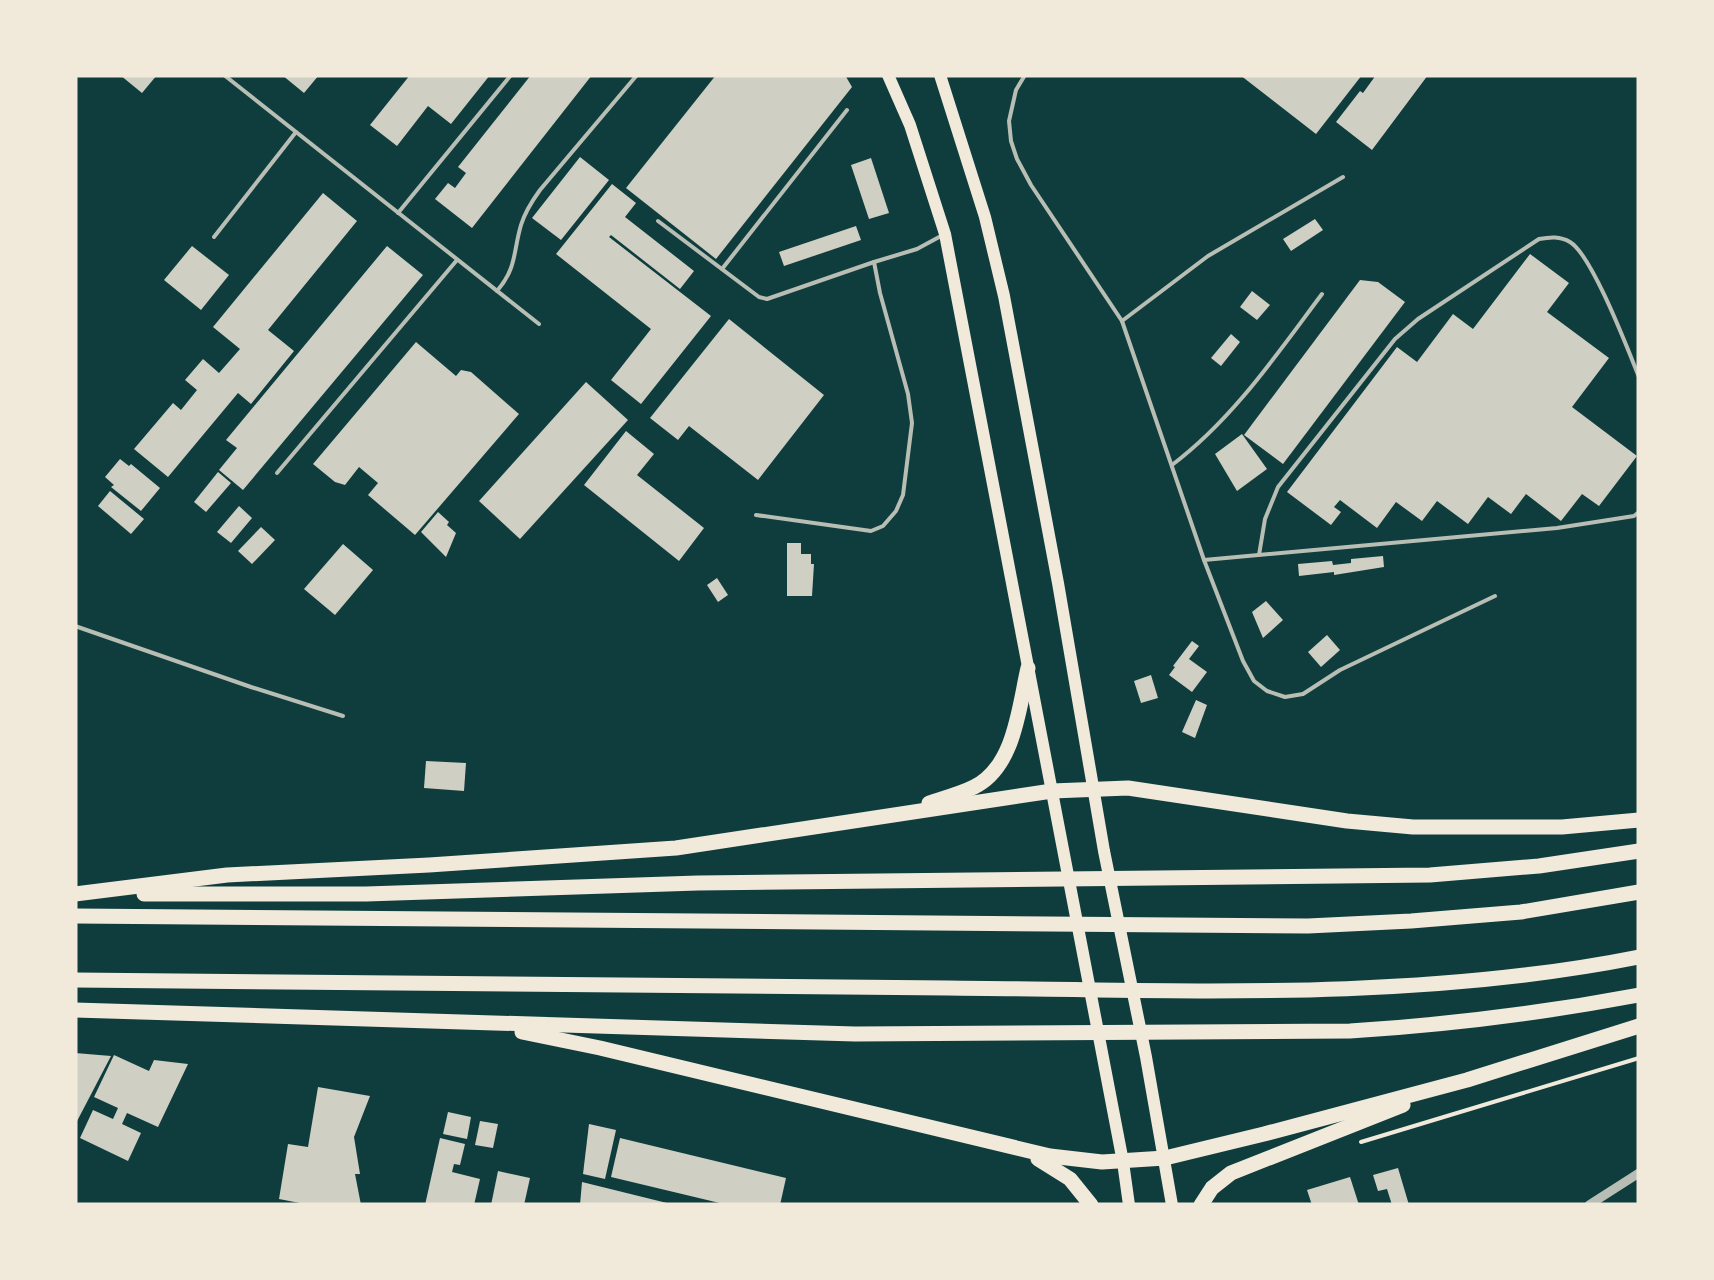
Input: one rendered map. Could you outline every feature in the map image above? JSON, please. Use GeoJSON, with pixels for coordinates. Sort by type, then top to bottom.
{"type":"FeatureCollection","features":[{"type":"Feature","properties":{"kind":"highway"},"geometry":{"type":"LineString","coordinates":[[893,816],[977,786],[998,766],[1008,747],[1028,668]]}},
{"type":"Feature","properties":{"kind":"highway"},"geometry":{"type":"LineString","coordinates":[[75,894],[227,875],[676,848],[1094,788],[1128,788],[1347,822],[1413,828],[1562,827],[1639,820]]}},
{"type":"Feature","properties":{"kind":"highway"},"geometry":{"type":"LineString","coordinates":[[75,894],[366,894],[698,883],[1430,874],[1540,866],[1639,851]]}},
{"type":"Feature","properties":{"kind":"highway"},"geometry":{"type":"LineString","coordinates":[[75,916],[1308,926],[1522,912],[1639,892]]}},
{"type":"Feature","properties":{"kind":"highway"},"geometry":{"type":"LineString","coordinates":[[75,980],[1252,990],[1484,980],[1639,957]]}},
{"type":"Feature","properties":{"kind":"highway"},"geometry":{"type":"LineString","coordinates":[[75,1010],[855,1034],[1350,1031],[1512,1017],[1639,995]]}},
{"type":"Feature","properties":{"kind":"highway"},"geometry":{"type":"LineString","coordinates":[[474,1024],[600,1048],[1050,1156],[1102,1162],[1165,1158],[1264,1134],[1467,1080],[1639,1026]]}},
{"type":"Feature","properties":{"kind":"highway"},"geometry":{"type":"LineString","coordinates":[[1201,1205],[1212,1188],[1231,1173],[1467,1080]]}},
{"type":"Feature","properties":{"kind":"highway"},"geometry":{"type":"LineString","coordinates":[[1012,1147],[1070,1179],[1091,1205]]}},
{"type":"Feature","properties":{"kind":"main road"},"geometry":{"type":"LineString","coordinates":[[888,75],[910,125],[945,234],[1129,1205]]}},
{"type":"Feature","properties":{"kind":"main road"},"geometry":{"type":"LineString","coordinates":[[940,75],[1000,277],[1172,1205]]}},
{"type":"Feature","properties":{"kind":"street"},"geometry":{"type":"LineString","coordinates":[[1588,1205],[1639,1173]]}},
{"type":"Feature","properties":{"kind":"lane"},"geometry":{"type":"LineString","coordinates":[[398,213],[510,75]]}},
{"type":"Feature","properties":{"kind":"lane"},"geometry":{"type":"LineString","coordinates":[[497,292],[514,264],[527,209],[637,75]]}},
{"type":"Feature","properties":{"kind":"lane"},"geometry":{"type":"LineString","coordinates":[[1025,75],[1016,90],[1009,120],[1017,159],[1122,321],[1204,560],[1242,661],[1254,680],[1285,697],[1303,694],[1340,670],[1495,596]]}},
{"type":"Feature","properties":{"kind":"lane"},"geometry":{"type":"LineString","coordinates":[[227,76],[539,324]]}},
{"type":"Feature","properties":{"kind":"lane"},"geometry":{"type":"LineString","coordinates":[[722,269],[847,110]]}},
{"type":"Feature","properties":{"kind":"lane"},"geometry":{"type":"LineString","coordinates":[[214,237],[296,132]]}},
{"type":"Feature","properties":{"kind":"lane"},"geometry":{"type":"LineString","coordinates":[[1122,321],[1208,256],[1344,178]]}},
{"type":"Feature","properties":{"kind":"lane"},"geometry":{"type":"LineString","coordinates":[[658,221],[768,299],[917,248],[945,234]]}},
{"type":"Feature","properties":{"kind":"lane"},"geometry":{"type":"LineString","coordinates":[[1259,555],[1278,487],[1394,339],[1418,318],[1539,238],[1554,236],[1572,242],[1582,254],[1615,316],[1639,376]]}},
{"type":"Feature","properties":{"kind":"lane"},"geometry":{"type":"LineString","coordinates":[[277,473],[457,260]]}},
{"type":"Feature","properties":{"kind":"lane"},"geometry":{"type":"LineString","coordinates":[[756,515],[871,531],[883,526],[896,511],[906,475],[912,423],[874,262]]}},
{"type":"Feature","properties":{"kind":"lane"},"geometry":{"type":"LineString","coordinates":[[1172,465],[1212,432],[1322,294]]}},
{"type":"Feature","properties":{"kind":"lane"},"geometry":{"type":"LineString","coordinates":[[1204,560],[1557,528],[1639,512]]}},
{"type":"Feature","properties":{"kind":"lane"},"geometry":{"type":"LineString","coordinates":[[75,626],[343,716]]}},
{"type":"Feature","properties":{"kind":"path"},"geometry":{"type":"LineString","coordinates":[[1346,1147],[1639,1058]]}},
{"type":"Feature","properties":{"kind":"building"},"geometry":{"type":"Polygon","coordinates":[[[120,75],[157,75],[142,93],[120,75]]]}},
{"type":"Feature","properties":{"kind":"building"},"geometry":{"type":"Polygon","coordinates":[[[282,75],[319,75],[304,93],[282,75]]]}},
{"type":"Feature","properties":{"kind":"building"},"geometry":{"type":"Polygon","coordinates":[[[410,75],[490,75],[451,124],[428,106],[397,146],[370,125],[410,75]]]}},
{"type":"Feature","properties":{"kind":"building"},"geometry":{"type":"Polygon","coordinates":[[[531,75],[592,75],[472,228],[435,199],[448,183],[455,188],[466,173],[458,167],[531,75]]]}},
{"type":"Feature","properties":{"kind":"building"},"geometry":{"type":"Polygon","coordinates":[[[716,75],[845,75],[852,87],[716,259],[626,188],[716,75]]]}},
{"type":"Feature","properties":{"kind":"building"},"geometry":{"type":"Polygon","coordinates":[[[1240,75],[1362,75],[1316,134],[1240,75]]]}},
{"type":"Feature","properties":{"kind":"building"},"geometry":{"type":"Polygon","coordinates":[[[1376,75],[1428,75],[1372,150],[1336,122],[1376,75]]]}},
{"type":"Feature","properties":{"kind":"building"},"geometry":{"type":"Polygon","coordinates":[[[580,157],[609,180],[561,240],[532,218],[580,157]]]}},
{"type":"Feature","properties":{"kind":"building"},"geometry":{"type":"Polygon","coordinates":[[[871,158],[889,213],[869,219],[851,165],[871,158]]]}},
{"type":"Feature","properties":{"kind":"building"},"geometry":{"type":"Polygon","coordinates":[[[612,184],[636,203],[625,217],[694,271],[680,289],[609,237],[711,316],[641,404],[611,380],[651,329],[556,254],[612,184]]]}},
{"type":"Feature","properties":{"kind":"building"},"geometry":{"type":"Polygon","coordinates":[[[323,193],[357,221],[268,330],[294,351],[251,404],[238,393],[168,477],[134,449],[173,403],[181,410],[197,390],[185,380],[203,359],[219,373],[240,349],[213,327],[323,193]]]}},
{"type":"Feature","properties":{"kind":"building"},"geometry":{"type":"Polygon","coordinates":[[[1315,219],[1323,230],[1291,251],[1283,239],[1315,219]]]}},
{"type":"Feature","properties":{"kind":"building"},"geometry":{"type":"Polygon","coordinates":[[[856,226],[861,240],[784,266],[779,252],[856,226]]]}},
{"type":"Feature","properties":{"kind":"building"},"geometry":{"type":"Polygon","coordinates":[[[192,246],[229,275],[201,310],[164,280],[192,246]]]}},
{"type":"Feature","properties":{"kind":"building"},"geometry":{"type":"Polygon","coordinates":[[[387,246],[423,275],[243,490],[219,470],[237,448],[226,440],[387,246]]]}},
{"type":"Feature","properties":{"kind":"building"},"geometry":{"type":"Polygon","coordinates":[[[1530,254],[1569,283],[1547,312],[1609,358],[1572,407],[1637,456],[1599,506],[1582,494],[1561,521],[1526,494],[1511,514],[1488,497],[1468,524],[1437,501],[1422,521],[1396,502],[1377,528],[1340,500],[1334,507],[1341,512],[1331,525],[1287,492],[1397,347],[1417,362],[1453,314],[1473,329],[1530,254]]]}},
{"type":"Feature","properties":{"kind":"building"},"geometry":{"type":"Polygon","coordinates":[[[1360,280],[1378,282],[1405,302],[1283,464],[1244,435],[1360,280]]]}},
{"type":"Feature","properties":{"kind":"building"},"geometry":{"type":"Polygon","coordinates":[[[1252,291],[1270,305],[1257,320],[1240,307],[1252,291]]]}},
{"type":"Feature","properties":{"kind":"building"},"geometry":{"type":"Polygon","coordinates":[[[729,319],[824,395],[758,480],[689,426],[678,440],[650,418],[729,319]]]}},
{"type":"Feature","properties":{"kind":"building"},"geometry":{"type":"Polygon","coordinates":[[[1231,334],[1240,342],[1221,366],[1211,358],[1231,334]]]}},
{"type":"Feature","properties":{"kind":"building"},"geometry":{"type":"Polygon","coordinates":[[[416,342],[456,376],[461,370],[471,372],[519,414],[415,535],[368,495],[378,483],[359,467],[345,485],[313,464],[416,342]]]}},
{"type":"Feature","properties":{"kind":"building"},"geometry":{"type":"Polygon","coordinates":[[[586,382],[628,420],[520,539],[479,501],[586,382]]]}},
{"type":"Feature","properties":{"kind":"building"},"geometry":{"type":"Polygon","coordinates":[[[626,431],[654,454],[637,475],[704,528],[679,561],[584,485],[626,431]]]}},
{"type":"Feature","properties":{"kind":"building"},"geometry":{"type":"Polygon","coordinates":[[[1242,434],[1267,469],[1237,491],[1215,454],[1242,434]]]}},
{"type":"Feature","properties":{"kind":"building"},"geometry":{"type":"Polygon","coordinates":[[[120,459],[160,488],[141,511],[111,487],[114,485],[105,477],[120,459]]]}},
{"type":"Feature","properties":{"kind":"building"},"geometry":{"type":"Polygon","coordinates":[[[218,472],[231,483],[206,512],[194,502],[218,472]]]}},
{"type":"Feature","properties":{"kind":"building"},"geometry":{"type":"Polygon","coordinates":[[[110,491],[144,519],[131,534],[98,506],[110,491]]]}},
{"type":"Feature","properties":{"kind":"building"},"geometry":{"type":"Polygon","coordinates":[[[239,506],[252,518],[231,543],[217,532],[239,506]]]}},
{"type":"Feature","properties":{"kind":"building"},"geometry":{"type":"Polygon","coordinates":[[[438,512],[456,533],[446,557],[421,532],[438,512]]]}},
{"type":"Feature","properties":{"kind":"building"},"geometry":{"type":"Polygon","coordinates":[[[261,527],[275,540],[252,564],[238,551],[261,527]]]}},
{"type":"Feature","properties":{"kind":"building"},"geometry":{"type":"Polygon","coordinates":[[[787,543],[801,543],[801,554],[811,554],[812,596],[787,596],[787,543]]]}},
{"type":"Feature","properties":{"kind":"building"},"geometry":{"type":"Polygon","coordinates":[[[343,544],[373,570],[335,615],[304,589],[343,544]]]}},
{"type":"Feature","properties":{"kind":"building"},"geometry":{"type":"Polygon","coordinates":[[[1383,556],[1384,567],[1299,576],[1298,564],[1332,561],[1333,565],[1383,556]]]}},
{"type":"Feature","properties":{"kind":"building"},"geometry":{"type":"Polygon","coordinates":[[[717,578],[728,595],[718,602],[707,585],[717,578]]]}},
{"type":"Feature","properties":{"kind":"building"},"geometry":{"type":"Polygon","coordinates":[[[1266,601],[1283,620],[1263,638],[1252,612],[1266,601]]]}},
{"type":"Feature","properties":{"kind":"building"},"geometry":{"type":"Polygon","coordinates":[[[1327,635],[1340,650],[1321,667],[1308,652],[1327,635]]]}},
{"type":"Feature","properties":{"kind":"building"},"geometry":{"type":"Polygon","coordinates":[[[1192,641],[1199,646],[1189,659],[1207,672],[1192,692],[1169,675],[1192,641]]]}},
{"type":"Feature","properties":{"kind":"building"},"geometry":{"type":"Polygon","coordinates":[[[1151,675],[1158,698],[1141,703],[1134,681],[1151,675]]]}},
{"type":"Feature","properties":{"kind":"building"},"geometry":{"type":"Polygon","coordinates":[[[1196,700],[1207,705],[1195,738],[1182,732],[1196,700]]]}},
{"type":"Feature","properties":{"kind":"building"},"geometry":{"type":"Polygon","coordinates":[[[426,761],[466,763],[464,791],[424,788],[426,761]]]}},
{"type":"Feature","properties":{"kind":"building"},"geometry":{"type":"Polygon","coordinates":[[[75,1053],[111,1056],[75,1125],[75,1053]]]}},
{"type":"Feature","properties":{"kind":"building"},"geometry":{"type":"Polygon","coordinates":[[[114,1055],[149,1071],[154,1060],[188,1064],[158,1127],[127,1113],[122,1124],[141,1133],[128,1161],[80,1138],[93,1110],[113,1119],[118,1108],[94,1097],[114,1055]]]}},
{"type":"Feature","properties":{"kind":"building"},"geometry":{"type":"Polygon","coordinates":[[[318,1087],[370,1096],[354,1137],[361,1205],[310,1205],[279,1199],[288,1144],[308,1147],[318,1087]]]}},
{"type":"Feature","properties":{"kind":"building"},"geometry":{"type":"Polygon","coordinates":[[[448,1112],[471,1117],[467,1139],[443,1134],[448,1112]]]}},
{"type":"Feature","properties":{"kind":"building"},"geometry":{"type":"Polygon","coordinates":[[[480,1121],[498,1124],[493,1148],[475,1145],[480,1121]]]}},
{"type":"Feature","properties":{"kind":"building"},"geometry":{"type":"Polygon","coordinates":[[[589,1124],[616,1130],[605,1179],[583,1174],[589,1124]]]}},
{"type":"Feature","properties":{"kind":"building"},"geometry":{"type":"Polygon","coordinates":[[[440,1138],[465,1144],[460,1165],[454,1164],[452,1172],[480,1179],[474,1205],[425,1205],[440,1138]]]}},
{"type":"Feature","properties":{"kind":"building"},"geometry":{"type":"Polygon","coordinates":[[[620,1138],[786,1178],[780,1205],[728,1205],[611,1177],[620,1138]]]}},
{"type":"Feature","properties":{"kind":"building"},"geometry":{"type":"Polygon","coordinates":[[[1398,1168],[1409,1205],[1392,1205],[1387,1189],[1378,1191],[1373,1175],[1398,1168]]]}},
{"type":"Feature","properties":{"kind":"building"},"geometry":{"type":"Polygon","coordinates":[[[498,1171],[530,1178],[524,1205],[491,1205],[498,1171]]]}},
{"type":"Feature","properties":{"kind":"building"},"geometry":{"type":"Polygon","coordinates":[[[1350,1177],[1359,1205],[1312,1205],[1307,1190],[1350,1177]]]}},
{"type":"Feature","properties":{"kind":"building"},"geometry":{"type":"Polygon","coordinates":[[[582,1182],[671,1204],[671,1205],[580,1205],[582,1182]]]}}]}
